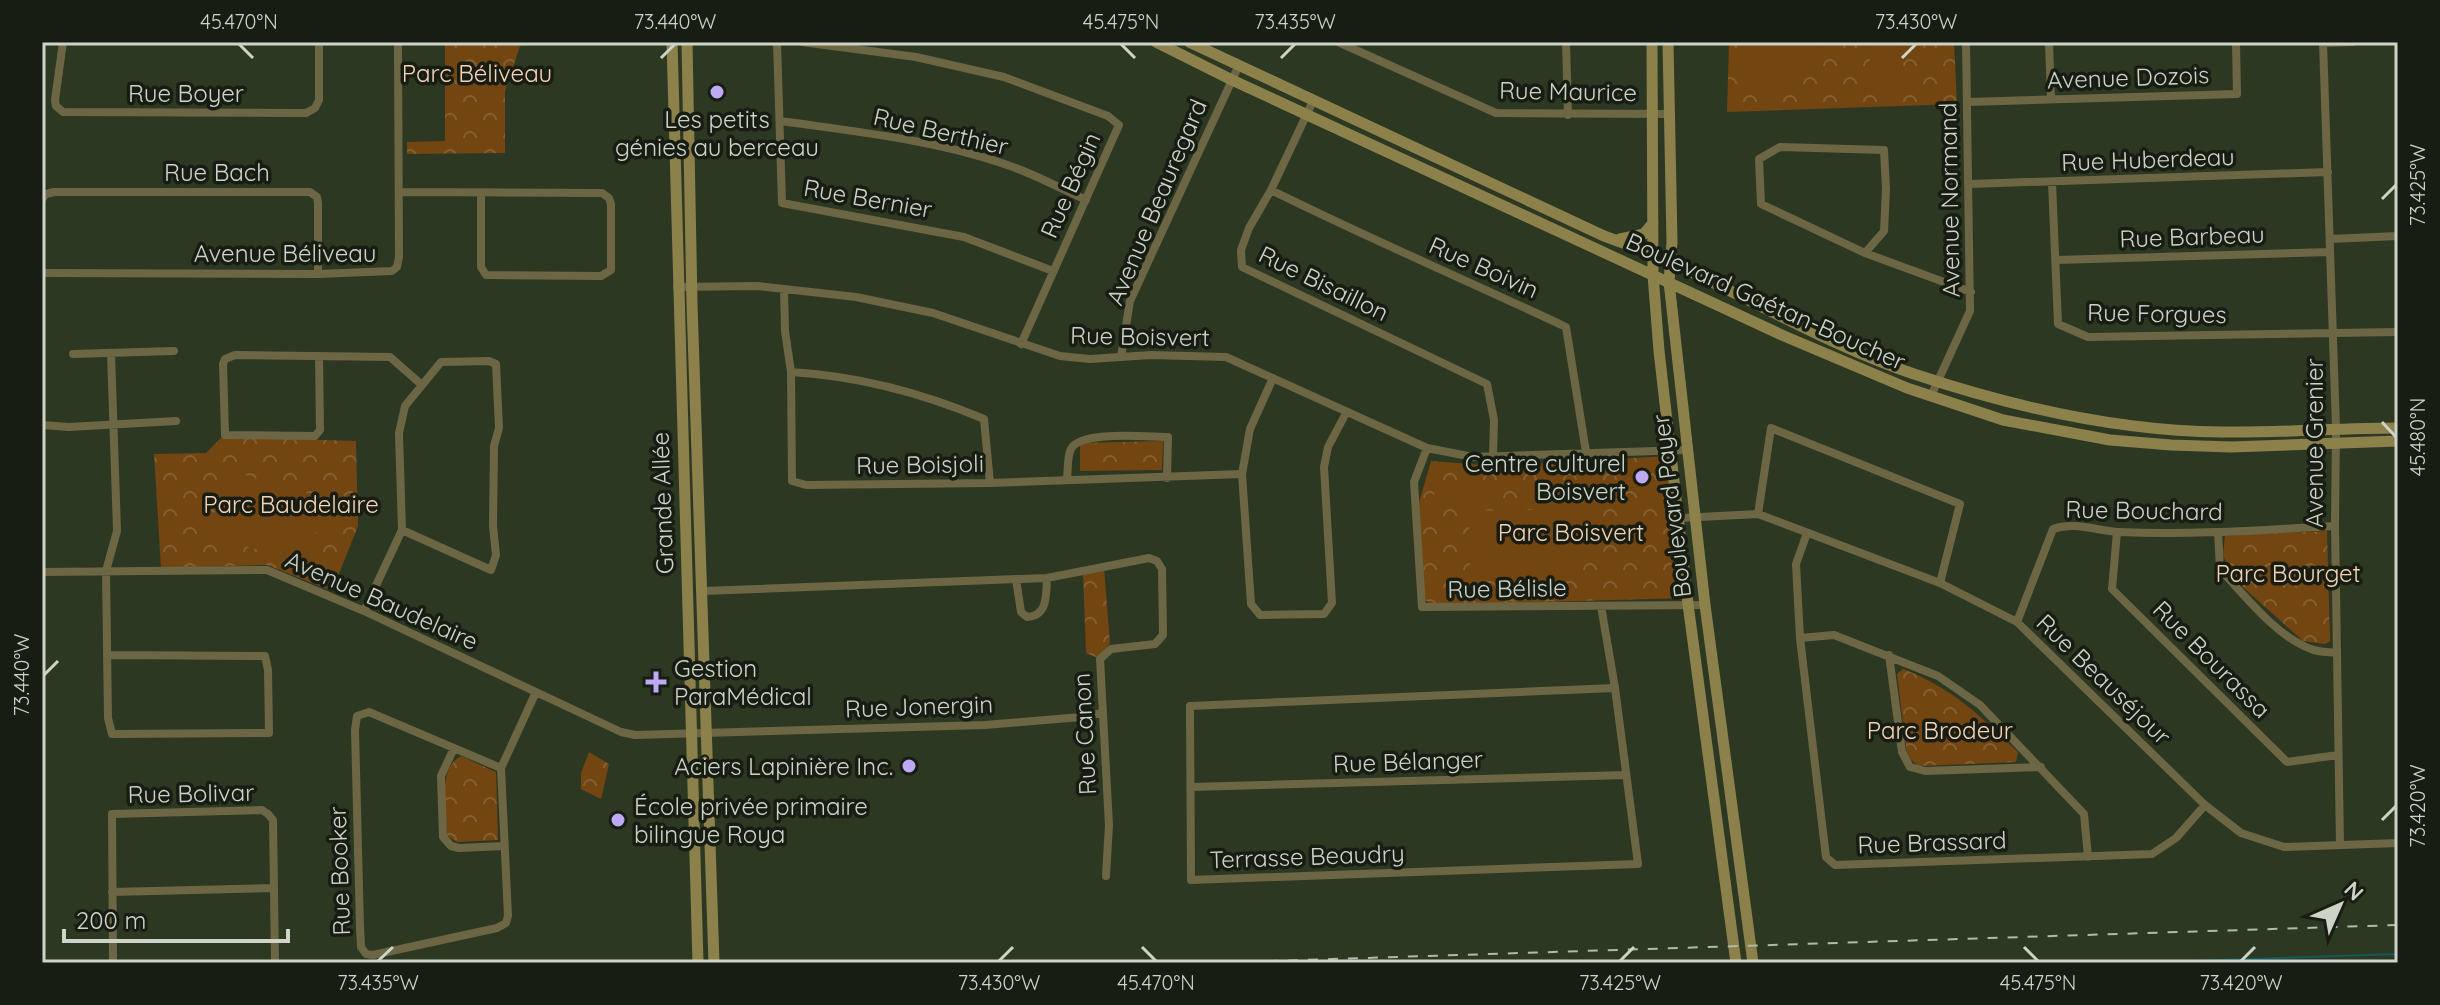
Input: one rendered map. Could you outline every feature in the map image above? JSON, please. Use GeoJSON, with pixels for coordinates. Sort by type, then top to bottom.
{"type":"FeatureCollection","features":[{"type":"Feature","properties":{"kind":"main road","name":"Grande Allée"},"geometry":{"type":"LineString","coordinates":[[672,42],[698,963]]}},
{"type":"Feature","properties":{"kind":"main road","name":"Grande Allée"},"geometry":{"type":"LineString","coordinates":[[687,42],[714,963]]}},
{"type":"Feature","properties":{"kind":"main road","name":"Boulevard Gaétan-Boucher"},"geometry":{"type":"LineString","coordinates":[[1156,42],[1784,336],[1931,396],[2003,420],[2110,440],[2231,447],[2398,441]]}},
{"type":"Feature","properties":{"kind":"main road","name":"Boulevard Gaétan-Boucher"},"geometry":{"type":"LineString","coordinates":[[1189,42],[1835,342],[1914,374],[2078,418],[2145,427],[2221,432],[2398,428]]}},
{"type":"Feature","properties":{"kind":"main road","name":"Boulevard Payer"},"geometry":{"type":"LineString","coordinates":[[1652,42],[1653,275],[1660,364],[1688,604],[1736,963]]}},
{"type":"Feature","properties":{"kind":"main road","name":"Boulevard Payer"},"geometry":{"type":"LineString","coordinates":[[1668,42],[1672,242],[1669,282],[1705,605],[1753,963]]}},
{"type":"Feature","properties":{"kind":"main road"},"geometry":{"type":"LineString","coordinates":[[1496,202],[1502,188]]}},
{"type":"Feature","properties":{"kind":"main road"},"geometry":{"type":"LineString","coordinates":[[1616,240],[1644,234],[1653,222]]}},
{"type":"Feature","properties":{"kind":"main road"},"geometry":{"type":"LineString","coordinates":[[1660,364],[1677,362]]}},
{"type":"Feature","properties":{"kind":"main road"},"geometry":{"type":"LineString","coordinates":[[1723,863],[1738,861]]}},
{"type":"Feature","properties":{"kind":"street","name":"Rue Boyer"},"geometry":{"type":"LineString","coordinates":[[63,42],[55,100],[56,106],[63,112],[274,113],[306,113],[317,106],[319,42]]}},
{"type":"Feature","properties":{"kind":"street","name":"Avenue Béliveau"},"geometry":{"type":"LineString","coordinates":[[42,273],[318,274],[386,273],[395,269],[399,257],[398,42]]}},
{"type":"Feature","properties":{"kind":"street","name":"Rue Bernier"},"geometry":{"type":"LineString","coordinates":[[777,42],[782,203],[964,237],[1053,271]]}},
{"type":"Feature","properties":{"kind":"street","name":"Rue Bégin"},"geometry":{"type":"LineString","coordinates":[[802,42],[916,57],[1004,77],[1108,116],[1119,125],[1021,344]]}},
{"type":"Feature","properties":{"kind":"street","name":"Rue Maurice"},"geometry":{"type":"LineString","coordinates":[[1338,42],[1496,113],[1668,114]]}},
{"type":"Feature","properties":{"kind":"street"},"geometry":{"type":"LineString","coordinates":[[1566,42],[1568,115]]}},
{"type":"Feature","properties":{"kind":"street","name":"Avenue Normand"},"geometry":{"type":"LineString","coordinates":[[1931,396],[1970,311],[1966,42]]}},
{"type":"Feature","properties":{"kind":"street"},"geometry":{"type":"LineString","coordinates":[[2049,42],[2051,99]]}},
{"type":"Feature","properties":{"kind":"street","name":"Avenue Dozois"},"geometry":{"type":"LineString","coordinates":[[1968,102],[2237,94],[2236,42]]}},
{"type":"Feature","properties":{"kind":"street"},"geometry":{"type":"LineString","coordinates":[[2323,42],[2353,42]]}},
{"type":"Feature","properties":{"kind":"street","name":"Avenue Grenier"},"geometry":{"type":"LineString","coordinates":[[2323,42],[2336,428],[2340,844]]}},
{"type":"Feature","properties":{"kind":"street","name":"Avenue Beauregard"},"geometry":{"type":"LineString","coordinates":[[1121,357],[1130,301],[1239,65]]}},
{"type":"Feature","properties":{"kind":"street","name":"Rue Bisaillon"},"geometry":{"type":"LineString","coordinates":[[1314,99],[1271,190],[1249,228],[1241,250],[1242,267],[1487,384],[1494,420],[1493,457]]}},
{"type":"Feature","properties":{"kind":"street","name":"Rue Berthier"},"geometry":{"type":"LineString","coordinates":[[781,121],[897,138],[962,153],[1013,167],[1086,200]]}},
{"type":"Feature","properties":{"kind":"street"},"geometry":{"type":"LineString","coordinates":[[1865,253],[1884,231],[1884,150],[1780,147],[1759,159],[1761,204],[1865,253],[1971,292]]}},
{"type":"Feature","properties":{"kind":"street","name":"Rue Huberdeau"},"geometry":{"type":"LineString","coordinates":[[1970,184],[2328,172]]}},
{"type":"Feature","properties":{"kind":"street","name":"Rue Forgues"},"geometry":{"type":"LineString","coordinates":[[2052,183],[2058,324],[2088,337],[2398,332]]}},
{"type":"Feature","properties":{"kind":"street","name":"Rue Boivin"},"geometry":{"type":"LineString","coordinates":[[1271,190],[1368,238],[1566,327],[1586,452]]}},
{"type":"Feature","properties":{"kind":"street","name":"Rue Bach"},"geometry":{"type":"LineString","coordinates":[[42,199],[54,192],[310,192],[317,197],[318,203],[318,274]]}},
{"type":"Feature","properties":{"kind":"street"},"geometry":{"type":"LineString","coordinates":[[399,192],[604,194],[611,204],[611,270],[601,276],[486,275],[481,267],[481,193]]}},
{"type":"Feature","properties":{"kind":"street"},"geometry":{"type":"LineString","coordinates":[[2330,239],[2398,236]]}},
{"type":"Feature","properties":{"kind":"street","name":"Rue Barbeau"},"geometry":{"type":"LineString","coordinates":[[2056,260],[2330,252]]}},
{"type":"Feature","properties":{"kind":"street","name":"Rue Boisvert"},"geometry":{"type":"LineString","coordinates":[[677,287],[752,286],[856,297],[933,313],[1060,356],[1090,359],[1151,355],[1226,357],[1427,448],[1473,457],[1686,450]]}},
{"type":"Feature","properties":{"kind":"street","name":"Rue Boisjoli"},"geometry":{"type":"LineString","coordinates":[[784,289],[785,331],[791,372],[792,481],[806,485],[990,483],[1242,474]]}},
{"type":"Feature","properties":{"kind":"street"},"geometry":{"type":"LineString","coordinates":[[73,354],[174,351]]}},
{"type":"Feature","properties":{"kind":"street"},"geometry":{"type":"LineString","coordinates":[[108,655],[265,656],[269,733],[112,734],[108,718],[106,571],[117,531],[111,353]]}},
{"type":"Feature","properties":{"kind":"street"},"geometry":{"type":"LineString","coordinates":[[319,356],[320,430],[315,436],[225,435],[223,364],[225,359],[235,355],[319,356],[390,357],[422,385]]}},
{"type":"Feature","properties":{"kind":"street"},"geometry":{"type":"LineString","coordinates":[[364,611],[402,530],[399,433],[405,406],[441,362],[489,361],[496,364],[499,428],[494,446],[493,526],[496,555],[491,570],[402,530]]}},
{"type":"Feature","properties":{"kind":"street"},"geometry":{"type":"LineString","coordinates":[[791,372],[852,377],[903,388],[984,419],[990,483]]}},
{"type":"Feature","properties":{"kind":"street"},"geometry":{"type":"LineString","coordinates":[[1273,378],[1250,429],[1242,474],[1251,604],[1260,615],[1324,614],[1332,603],[1324,467],[1328,447],[1346,413]]}},
{"type":"Feature","properties":{"kind":"street"},"geometry":{"type":"LineString","coordinates":[[42,425],[69,427],[176,421]]}},
{"type":"Feature","properties":{"kind":"street"},"geometry":{"type":"LineString","coordinates":[[1758,514],[1771,428],[1960,504],[1940,583]]}},
{"type":"Feature","properties":{"kind":"street"},"geometry":{"type":"LineString","coordinates":[[1067,480],[1070,449],[1079,440],[1103,436],[1168,437],[1167,478]]}},
{"type":"Feature","properties":{"kind":"street","name":"Rue Bélisle"},"geometry":{"type":"LineString","coordinates":[[1427,448],[1414,482],[1422,607],[1705,605]]}},
{"type":"Feature","properties":{"kind":"street","name":"Rue Beauséjour"},"geometry":{"type":"LineString","coordinates":[[1680,518],[1758,514],[1940,583],[2017,622],[2205,805],[2241,833],[2284,847],[2398,843]]}},
{"type":"Feature","properties":{"kind":"street","name":"Rue Bouchard"},"geometry":{"type":"LineString","coordinates":[[2017,622],[2053,529],[2065,524],[2117,532],[2218,532],[2335,526]]}},
{"type":"Feature","properties":{"kind":"street","name":"Rue Bourassa"},"geometry":{"type":"LineString","coordinates":[[2117,532],[2112,589],[2287,762],[2338,755]]}},
{"type":"Feature","properties":{"kind":"street"},"geometry":{"type":"LineString","coordinates":[[2218,532],[2220,569],[2239,589],[2287,637],[2312,650],[2336,653]]}},
{"type":"Feature","properties":{"kind":"street","name":"Rue Brassard"},"geometry":{"type":"LineString","coordinates":[[1807,533],[1796,564],[1800,638],[1826,857],[1835,865],[2152,854],[2176,838],[2205,805]]}},
{"type":"Feature","properties":{"kind":"street","name":"Rue Canon"},"geometry":{"type":"LineString","coordinates":[[703,591],[1047,578],[1149,558],[1157,561],[1162,569],[1161,641],[1111,649],[1100,659],[1109,825],[1106,876]]}},
{"type":"Feature","properties":{"kind":"street","name":"Avenue Baudelaire"},"geometry":{"type":"LineString","coordinates":[[42,572],[267,570],[364,611],[625,733],[690,734]]}},
{"type":"Feature","properties":{"kind":"street"},"geometry":{"type":"LineString","coordinates":[[1016,579],[1021,612],[1027,617],[1037,617],[1046,599],[1047,578]]}},
{"type":"Feature","properties":{"kind":"street"},"geometry":{"type":"LineString","coordinates":[[1601,606],[1626,775]]}},
{"type":"Feature","properties":{"kind":"street"},"geometry":{"type":"LineString","coordinates":[[1800,638],[1834,635],[1889,655],[1938,676],[1980,705],[2084,814],[2088,857]]}},
{"type":"Feature","properties":{"kind":"street"},"geometry":{"type":"LineString","coordinates":[[1889,655],[1902,752],[1910,767],[1925,771],[2041,767]]}},
{"type":"Feature","properties":{"kind":"street","name":"Terrasse Beaudry"},"geometry":{"type":"LineString","coordinates":[[1615,688],[1190,706],[1191,880],[1638,864],[1626,775]]}},
{"type":"Feature","properties":{"kind":"street","name":"Rue Booker"},"geometry":{"type":"LineString","coordinates":[[501,768],[369,712],[357,716],[360,927],[361,947],[366,954],[497,928],[506,923],[501,768],[536,692]]}},
{"type":"Feature","properties":{"kind":"street","name":"Rue Jonergin"},"geometry":{"type":"LineString","coordinates":[[690,734],[985,725],[1101,713]]}},
{"type":"Feature","properties":{"kind":"street"},"geometry":{"type":"LineString","coordinates":[[454,748],[441,776],[443,837],[451,846],[459,848],[504,846]]}},
{"type":"Feature","properties":{"kind":"street","name":"Rue Bélanger"},"geometry":{"type":"LineString","coordinates":[[1191,787],[1626,775]]}},
{"type":"Feature","properties":{"kind":"street","name":"Rue Bolivar"},"geometry":{"type":"LineString","coordinates":[[113,963],[112,814],[262,810],[273,820],[275,963]]}},
{"type":"Feature","properties":{"kind":"street"},"geometry":{"type":"LineString","coordinates":[[112,892],[274,888]]}},
{"type":"Feature","properties":{"kind":"green space","name":"Parc Béliveau"},"geometry":{"type":"Polygon","coordinates":[[[445,42],[529,42],[529,45],[520,46],[505,92],[505,153],[407,154],[407,142],[445,141],[445,42]]]}},
{"type":"Feature","properties":{"kind":"green space"},"geometry":{"type":"Polygon","coordinates":[[[1729,42],[1954,42],[1957,104],[1727,112],[1729,42]]]}},
{"type":"Feature","properties":{"kind":"green space"},"geometry":{"type":"Polygon","coordinates":[[[1740,42],[1826,42],[1797,74],[1781,86],[1741,96],[1740,42]]]}},
{"type":"Feature","properties":{"kind":"green space"},"geometry":{"type":"Polygon","coordinates":[[[1869,42],[1898,42],[1900,91],[1871,92],[1869,42]]]}},
{"type":"Feature","properties":{"kind":"green space","name":"Parc Baudelaire"},"geometry":{"type":"Polygon","coordinates":[[[222,437],[356,441],[358,526],[332,591],[267,565],[161,568],[154,454],[206,453],[222,437]]]}},
{"type":"Feature","properties":{"kind":"green space"},"geometry":{"type":"Polygon","coordinates":[[[1163,441],[1162,470],[1080,471],[1080,443],[1163,441]]]}},
{"type":"Feature","properties":{"kind":"green space","name":"Parc Boisvert"},"geometry":{"type":"Polygon","coordinates":[[[1668,456],[1684,598],[1432,605],[1422,598],[1418,506],[1431,461],[1496,466],[1668,456]]]}},
{"type":"Feature","properties":{"kind":"green space"},"geometry":{"type":"Polygon","coordinates":[[[227,470],[326,499],[307,564],[208,535],[227,470]]]}},
{"type":"Feature","properties":{"kind":"green space"},"geometry":{"type":"Polygon","coordinates":[[[1435,480],[1480,482],[1479,504],[1434,502],[1435,480]]]}},
{"type":"Feature","properties":{"kind":"green space"},"geometry":{"type":"Polygon","coordinates":[[[1582,509],[1583,577],[1471,579],[1469,511],[1582,509]]]}},
{"type":"Feature","properties":{"kind":"green space","name":"Parc Bourget"},"geometry":{"type":"Polygon","coordinates":[[[2327,531],[2330,641],[2325,644],[2303,641],[2230,573],[2223,555],[2225,535],[2327,531]]]}},
{"type":"Feature","properties":{"kind":"green space"},"geometry":{"type":"Polygon","coordinates":[[[1104,568],[1110,643],[1098,658],[1086,653],[1083,572],[1104,568]]]}},
{"type":"Feature","properties":{"kind":"green space","name":"Parc Brodeur"},"geometry":{"type":"Polygon","coordinates":[[[1903,669],[1952,694],[1978,715],[2018,752],[2016,762],[1918,766],[1907,756],[1897,674],[1903,669]]]}},
{"type":"Feature","properties":{"kind":"green space"},"geometry":{"type":"Polygon","coordinates":[[[589,752],[609,764],[601,799],[581,789],[581,773],[589,752]]]}},
{"type":"Feature","properties":{"kind":"green space"},"geometry":{"type":"Polygon","coordinates":[[[461,756],[496,772],[498,840],[457,842],[447,836],[446,781],[453,762],[461,756]]]}},
{"type":"Feature","properties":{"kind":"waterway"},"geometry":{"type":"LineString","coordinates":[[2129,963],[2398,954]]}},
{"type":"Feature","properties":{"kind":"railway"},"geometry":{"type":"LineString","coordinates":[[1208,963],[2398,925]]}},
{"type":"Feature","properties":{"kind":"place","name":"Les petits génies au berceau"},"geometry":{"type":"Point","coordinates":[717,92]}},
{"type":"Feature","properties":{"kind":"place","name":"Centre culturel Boisvert"},"geometry":{"type":"Point","coordinates":[1642,477]}},
{"type":"Feature","properties":{"kind":"place","name":"Gestion ParaMédical"},"geometry":{"type":"Point","coordinates":[656,682]}},
{"type":"Feature","properties":{"kind":"place","name":"Aciers Lapinière Inc."},"geometry":{"type":"Point","coordinates":[909,766]}},
{"type":"Feature","properties":{"kind":"place","name":"École privée primaire bilingue Roya"},"geometry":{"type":"Point","coordinates":[618,820]}}]}
